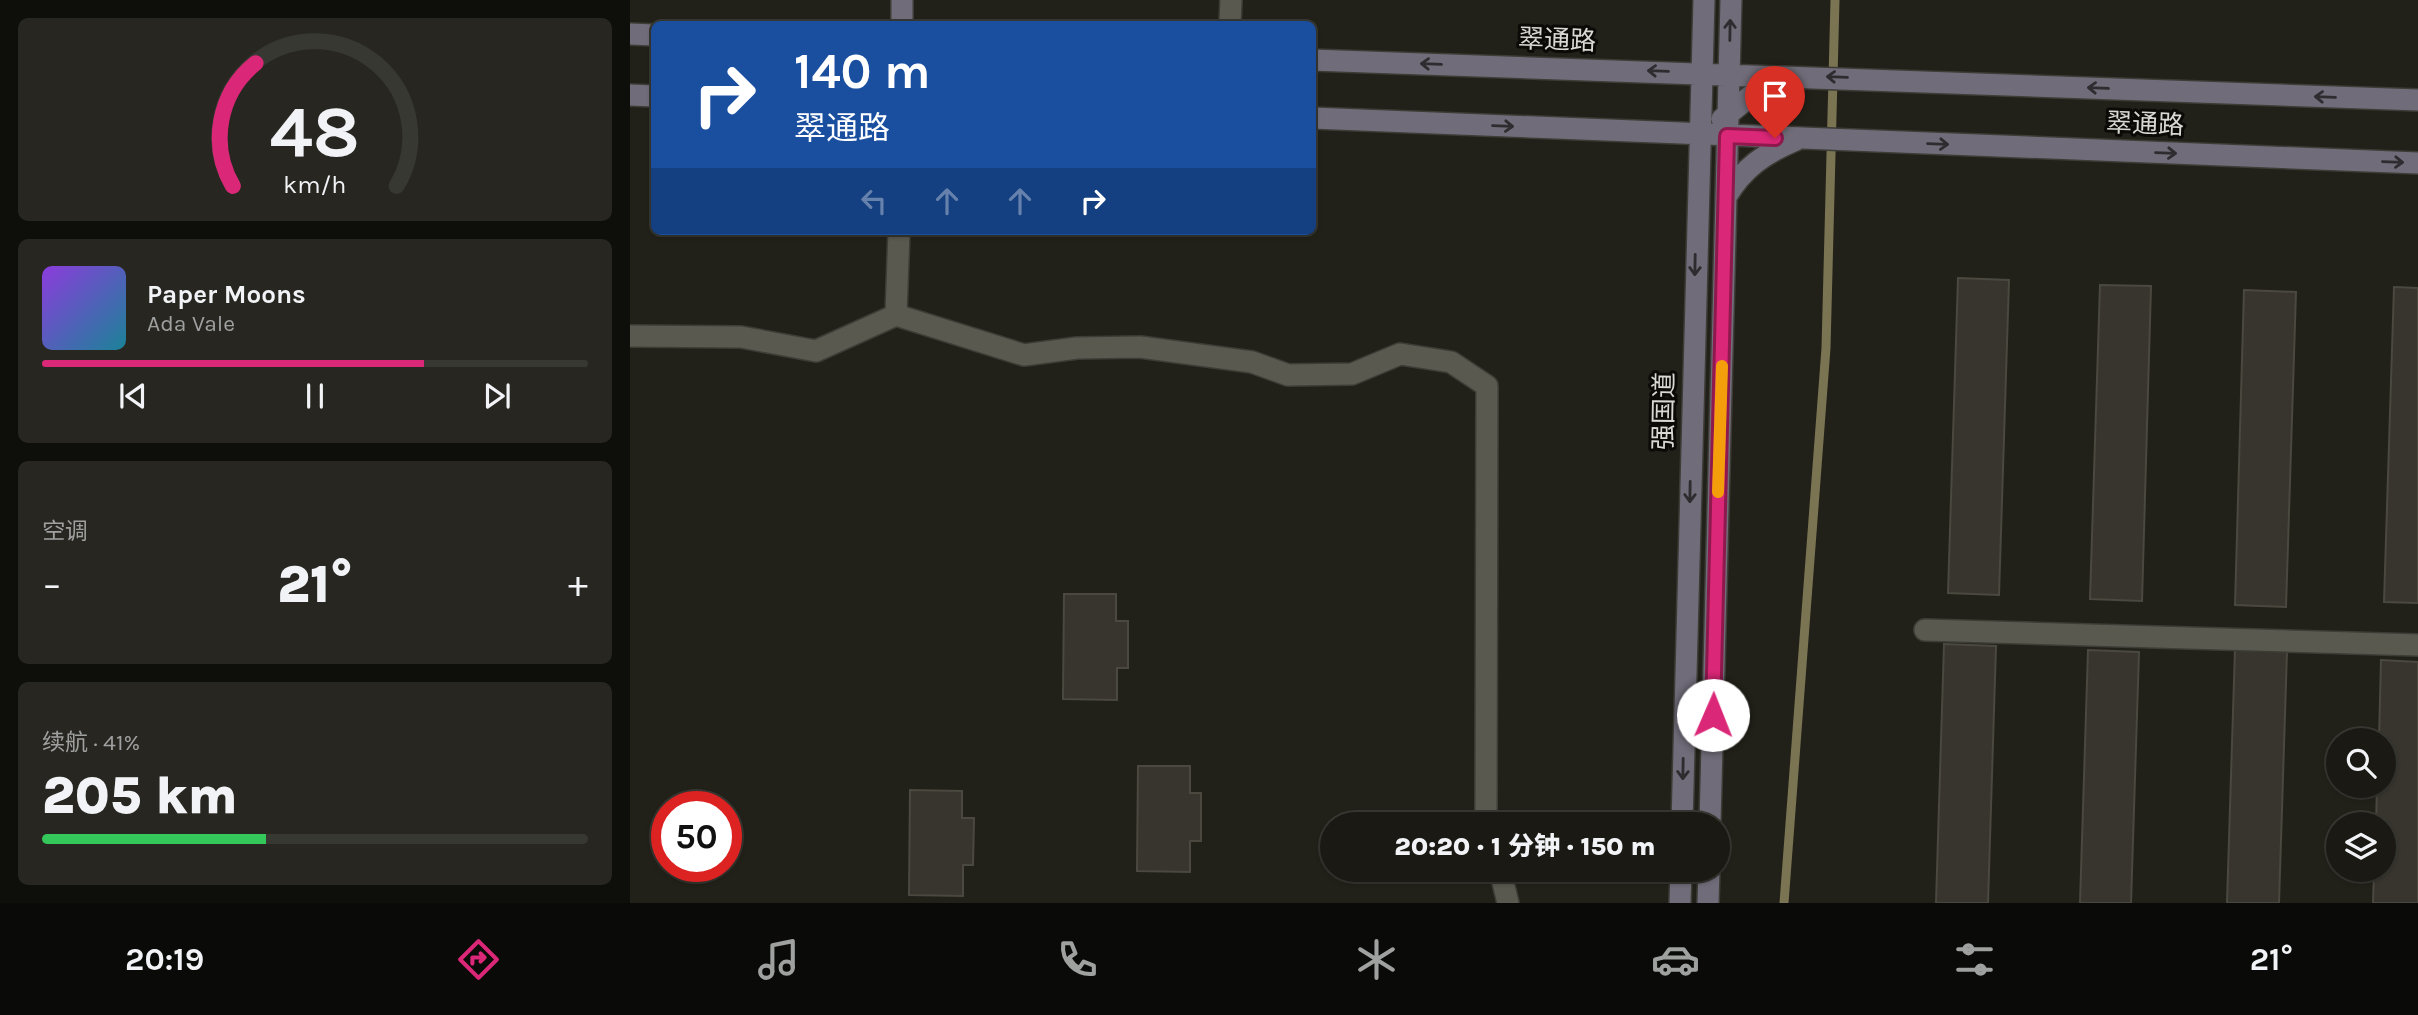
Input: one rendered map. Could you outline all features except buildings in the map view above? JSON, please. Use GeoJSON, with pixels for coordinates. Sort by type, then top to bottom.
{"type":"FeatureCollection","features":[{"type":"Feature","properties":{"kind":"main road"},"geometry":{"type":"LineString","coordinates":[[902,0],[902,21]]}},
{"type":"Feature","properties":{"kind":"main road"},"geometry":{"type":"LineString","coordinates":[[1704,0],[1701,72],[1726,197],[1710,812]]}},
{"type":"Feature","properties":{"kind":"main road"},"geometry":{"type":"LineString","coordinates":[[1728,112],[1731,0]]}},
{"type":"Feature","properties":{"kind":"main road"},"geometry":{"type":"LineString","coordinates":[[630,34],[651,35]]}},
{"type":"Feature","properties":{"kind":"main road","name":"翠通路"},"geometry":{"type":"LineString","coordinates":[[1316,60],[2418,100]]}},
{"type":"Feature","properties":{"kind":"main road"},"geometry":{"type":"LineString","coordinates":[[1712,135],[1728,112],[1773,83],[1800,76]]}},
{"type":"Feature","properties":{"kind":"main road"},"geometry":{"type":"LineString","coordinates":[[630,95],[651,96]]}},
{"type":"Feature","properties":{"kind":"main road"},"geometry":{"type":"LineString","coordinates":[[1316,118],[1799,138]]}},
{"type":"Feature","properties":{"kind":"main road","name":"强国道"},"geometry":{"type":"LineString","coordinates":[[1682,812],[1697,197],[1712,135]]}},
{"type":"Feature","properties":{"kind":"main road"},"geometry":{"type":"LineString","coordinates":[[1726,197],[1747,168],[1761,157],[1799,138]]}},
{"type":"Feature","properties":{"kind":"main road","name":"翠通路"},"geometry":{"type":"LineString","coordinates":[[1799,138],[2418,163]]}},
{"type":"Feature","properties":{"kind":"main road"},"geometry":{"type":"LineString","coordinates":[[1680,903],[1681,882]]}},
{"type":"Feature","properties":{"kind":"main road"},"geometry":{"type":"LineString","coordinates":[[1708,903],[1709,882]]}},
{"type":"Feature","properties":{"kind":"street"},"geometry":{"type":"LineString","coordinates":[[1230,21],[1231,0]]}},
{"type":"Feature","properties":{"kind":"street"},"geometry":{"type":"LineString","coordinates":[[896,315],[899,235]]}},
{"type":"Feature","properties":{"kind":"street"},"geometry":{"type":"LineString","coordinates":[[630,337],[741,337],[816,351],[896,315],[1024,355],[1077,348],[1140,347],[1252,362],[1288,375],[1352,374],[1400,354],[1451,362],[1488,386],[1486,812]]}},
{"type":"Feature","properties":{"kind":"street"},"geometry":{"type":"LineString","coordinates":[[1925,630],[2418,645]]}},
{"type":"Feature","properties":{"kind":"street"},"geometry":{"type":"LineString","coordinates":[[1503,882],[1508,903]]}},
{"type":"Feature","properties":{"kind":"waterway"},"geometry":{"type":"LineString","coordinates":[[1784,903],[1826,348],[1835,0]]}},
{"type":"Feature","properties":{"kind":"slow traffic"},"geometry":{"type":"LineString","coordinates":[[1718,492],[1722,366]]}},
{"type":"Feature","properties":{"kind":"route"},"geometry":{"type":"LineString","coordinates":[[1713,715],[1727,136],[1775,138]]}}]}
